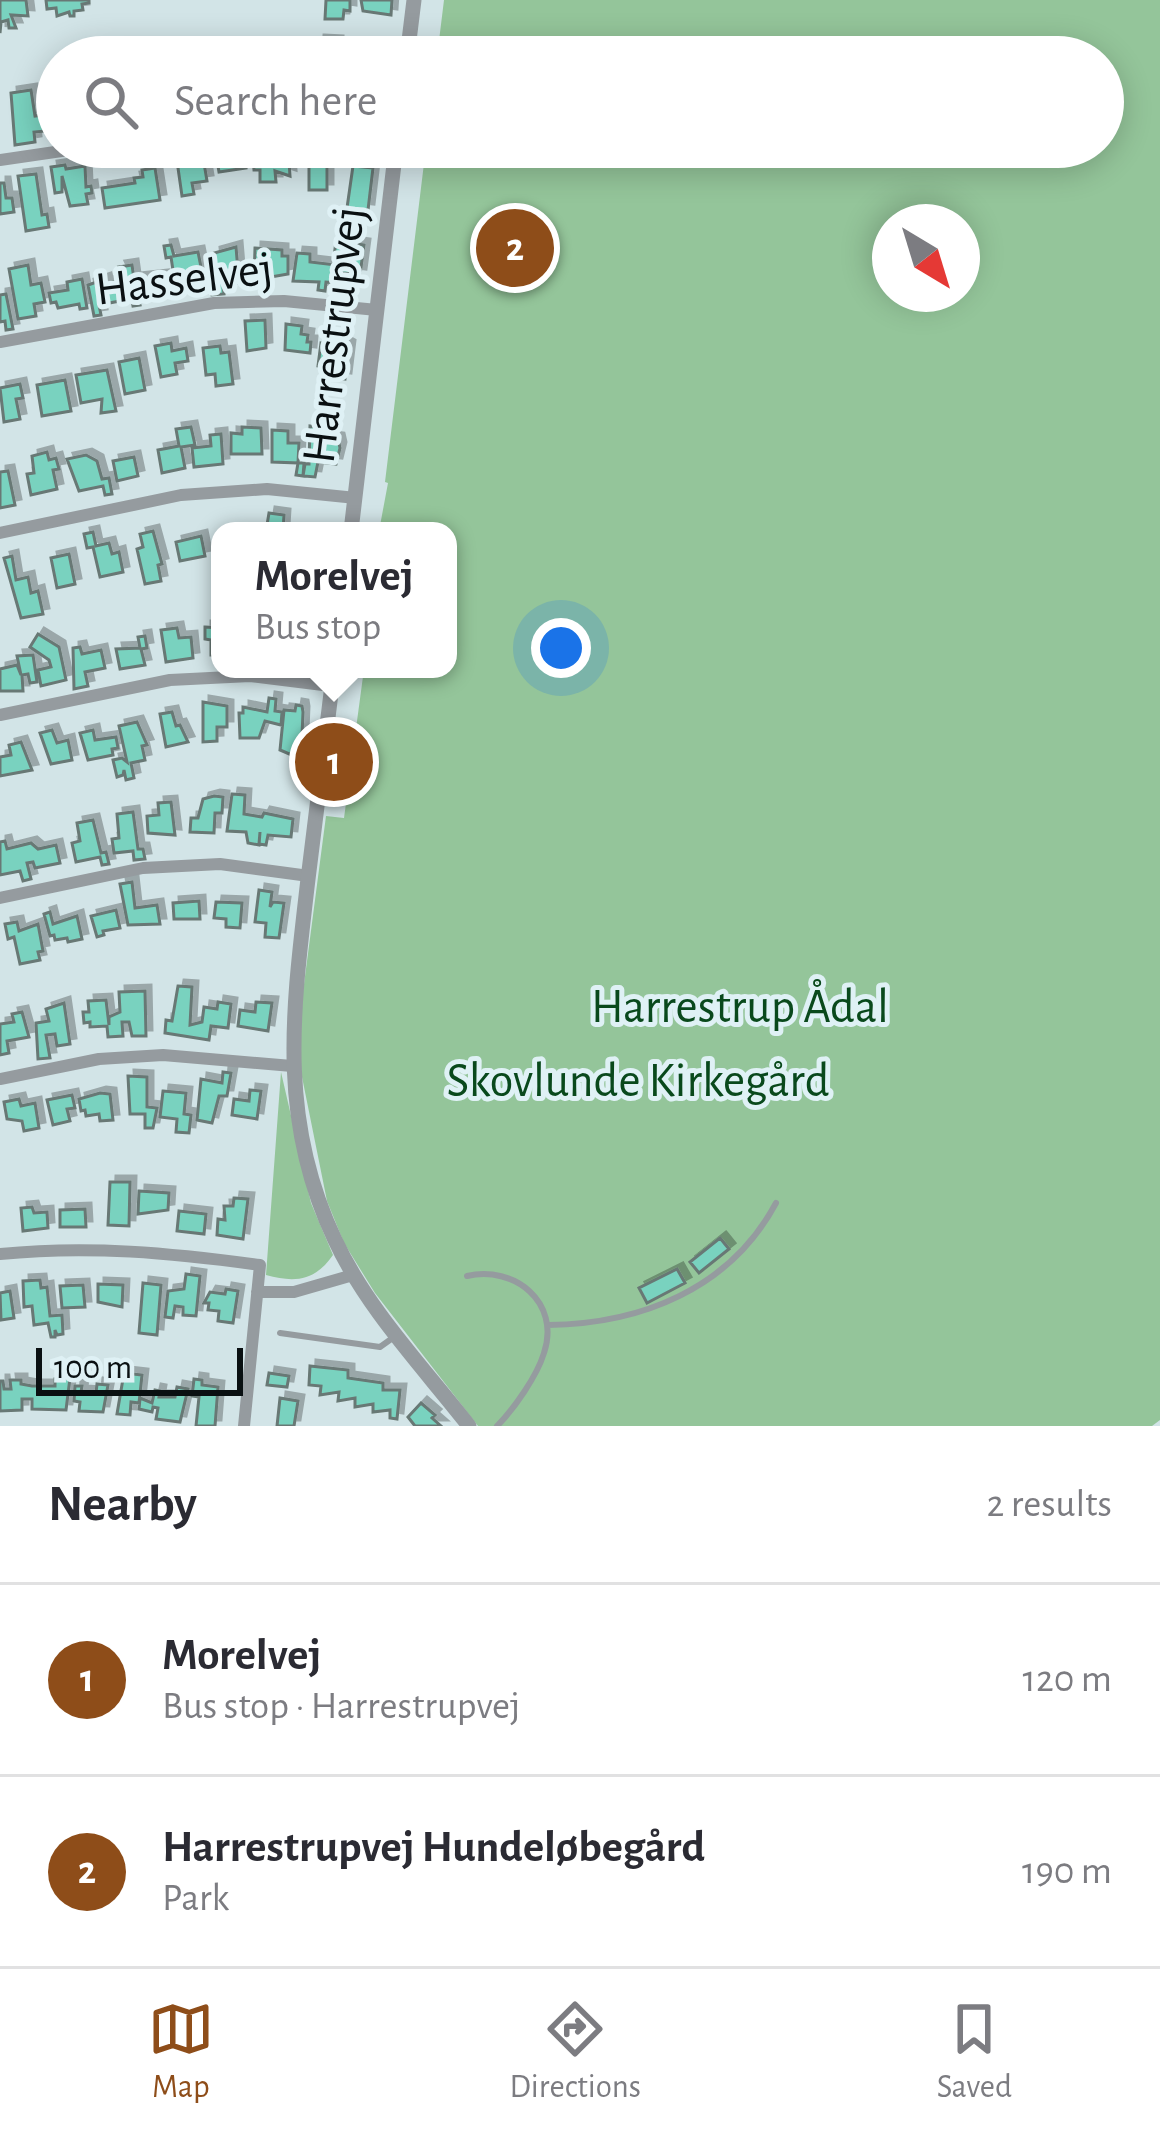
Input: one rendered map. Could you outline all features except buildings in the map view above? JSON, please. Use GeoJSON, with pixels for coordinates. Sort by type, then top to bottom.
{"type":"FeatureCollection","features":[{"type":"Feature","properties":{"kind":"street"},"geometry":{"type":"LineString","coordinates":[[410,36],[414,0]]}},
{"type":"Feature","properties":{"kind":"street"},"geometry":{"type":"LineString","coordinates":[[0,160],[36,155]]}},
{"type":"Feature","properties":{"kind":"street","name":"Harrestrupvej"},"geometry":{"type":"LineString","coordinates":[[352,522],[394,168]]}},
{"type":"Feature","properties":{"kind":"street","name":"Hasselvej"},"geometry":{"type":"LineString","coordinates":[[0,343],[214,303],[284,301],[377,310]]}},
{"type":"Feature","properties":{"kind":"street"},"geometry":{"type":"LineString","coordinates":[[0,533],[181,495],[267,489],[356,498]]}},
{"type":"Feature","properties":{"kind":"street"},"geometry":{"type":"LineString","coordinates":[[0,715],[170,680],[211,678]]}},
{"type":"Feature","properties":{"kind":"street"},"geometry":{"type":"LineString","coordinates":[[333,678],[292,1007],[292,1066],[301,1135],[319,1202],[353,1275],[470,1426]]}},
{"type":"Feature","properties":{"kind":"street"},"geometry":{"type":"LineString","coordinates":[[0,898],[143,868],[220,865],[309,876]]}},
{"type":"Feature","properties":{"kind":"street"},"geometry":{"type":"LineString","coordinates":[[0,1078],[99,1059],[163,1055],[292,1066]]}},
{"type":"Feature","properties":{"kind":"street"},"geometry":{"type":"LineString","coordinates":[[0,1254],[67,1247],[153,1251],[260,1265],[244,1426]]}},
{"type":"Feature","properties":{"kind":"street"},"geometry":{"type":"LineString","coordinates":[[257,1292],[294,1292],[353,1275]]}},
{"type":"Feature","properties":{"kind":"lane"},"geometry":{"type":"LineString","coordinates":[[548,1325],[610,1322],[669,1301],[730,1260],[776,1203]]}},
{"type":"Feature","properties":{"kind":"lane"},"geometry":{"type":"LineString","coordinates":[[467,1276],[497,1273],[517,1280],[534,1294],[548,1325],[544,1354],[497,1426]]}},
{"type":"Feature","properties":{"kind":"lane"},"geometry":{"type":"LineString","coordinates":[[280,1333],[380,1347],[397,1335]]}},
{"type":"Feature","properties":{"kind":"green space","name":"Harrestrup Ådal"},"geometry":{"type":"Polygon","coordinates":[[[444,0],[1160,0],[1160,1420],[1152,1426],[478,1426],[375,1293],[344,1243],[327,1201],[301,1072],[301,1007],[326,816],[344,818],[363,678],[457,678],[457,522],[381,522],[423,168],[1124,168],[1124,36],[440,36],[444,0]]]}},
{"type":"Feature","properties":{"kind":"green space"},"geometry":{"type":"Polygon","coordinates":[[[281,1072],[311,1203],[333,1255],[312,1275],[295,1279],[266,1275],[281,1072]]]}},
{"type":"Feature","properties":{"kind":"place","name":"Harrestrupvej Hundeløbegård"},"geometry":{"type":"Point","coordinates":[515,248]}},
{"type":"Feature","properties":{"kind":"place","name":"Morelvej"},"geometry":{"type":"Point","coordinates":[334,762]}},
{"type":"Feature","properties":{"kind":"park label","name":"Skovlunde Kirkegård"},"geometry":{"type":"Point","coordinates":[638,1082]}}]}
